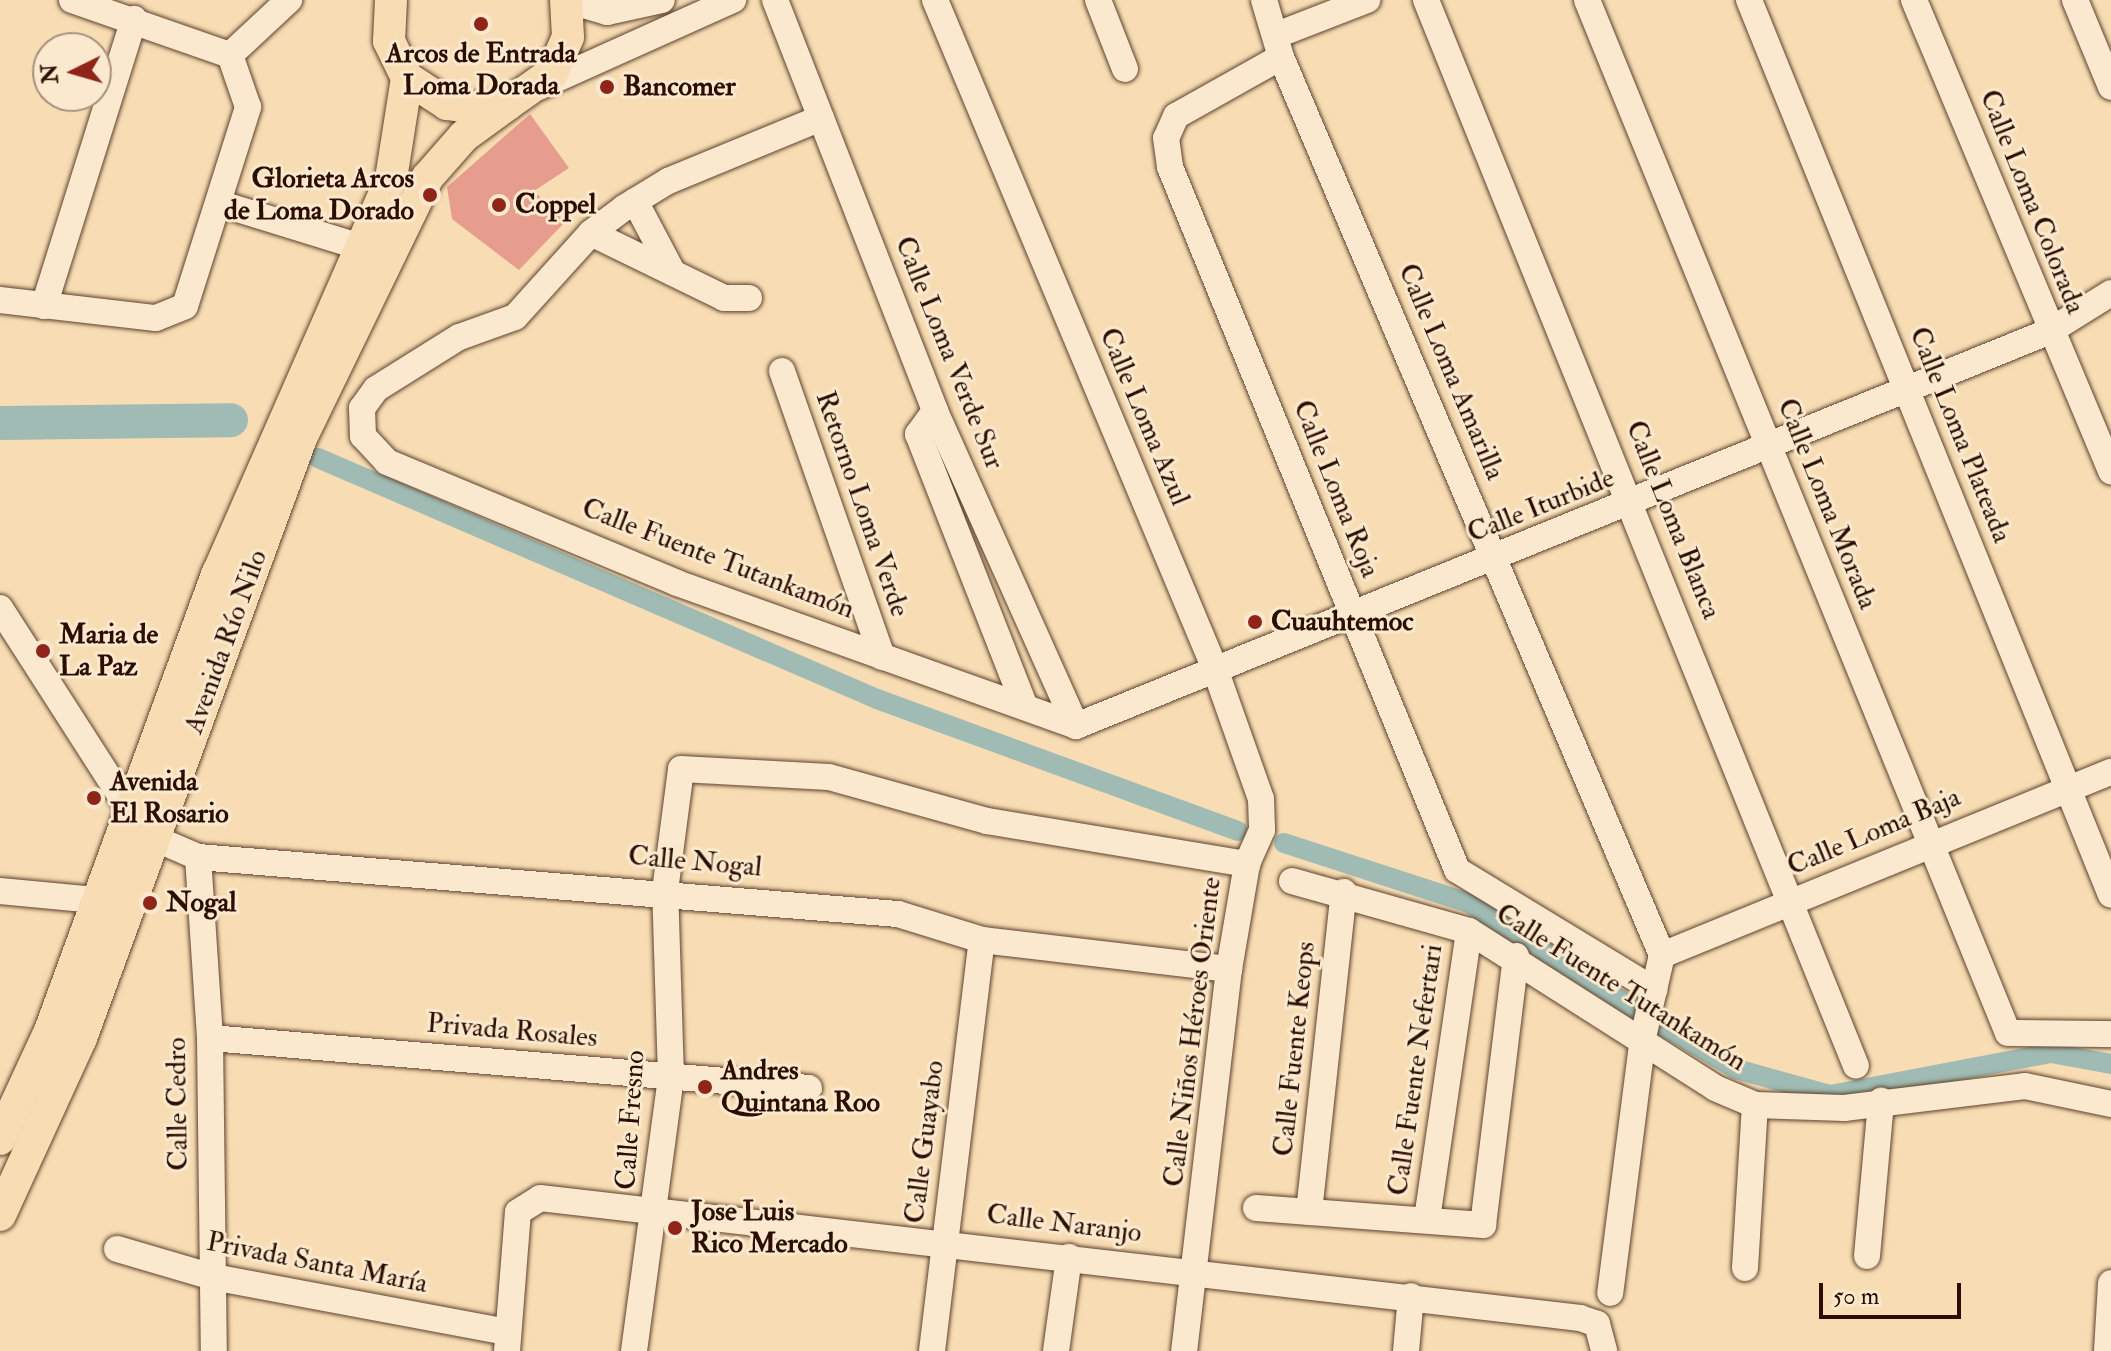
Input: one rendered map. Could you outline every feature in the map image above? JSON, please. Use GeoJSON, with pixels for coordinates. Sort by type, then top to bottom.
{"type":"FeatureCollection","features":[{"type":"Feature","properties":{"kind":"main road"},"geometry":{"type":"LineString","coordinates":[[539,87],[562,56],[567,0]]}},
{"type":"Feature","properties":{"kind":"main road"},"geometry":{"type":"LineString","coordinates":[[386,9],[407,78],[459,108],[508,104]]}},
{"type":"Feature","properties":{"kind":"main road","name":"Avenida Río Nilo"},"geometry":{"type":"LineString","coordinates":[[143,827],[218,573],[361,247],[397,156],[407,78]]}},
{"type":"Feature","properties":{"kind":"main road","name":"Avenida Río Nilo"},"geometry":{"type":"LineString","coordinates":[[0,1215],[14,1154],[301,438],[428,177],[464,136],[508,104],[539,87]]}},
{"type":"Feature","properties":{"kind":"main road","name":"Avenida Río Nilo"},"geometry":{"type":"LineString","coordinates":[[0,1139],[114,902]]}},
{"type":"Feature","properties":{"kind":"street"},"geometry":{"type":"LineString","coordinates":[[72,0],[134,19],[230,55]]}},
{"type":"Feature","properties":{"kind":"street"},"geometry":{"type":"LineString","coordinates":[[230,55],[289,0]]}},
{"type":"Feature","properties":{"kind":"street"},"geometry":{"type":"LineString","coordinates":[[567,0],[607,12],[662,0]]}},
{"type":"Feature","properties":{"kind":"street"},"geometry":{"type":"LineString","coordinates":[[539,87],[694,7],[733,0]]}},
{"type":"Feature","properties":{"kind":"street","name":"Calle Loma Verde Sur"},"geometry":{"type":"LineString","coordinates":[[775,0],[935,411],[1076,726]]}},
{"type":"Feature","properties":{"kind":"street","name":"Calle Loma Azul"},"geometry":{"type":"LineString","coordinates":[[935,0],[1215,669],[1261,799],[1262,830],[1247,864]]}},
{"type":"Feature","properties":{"kind":"street"},"geometry":{"type":"LineString","coordinates":[[1098,0],[1125,69]]}},
{"type":"Feature","properties":{"kind":"street","name":"Calle Loma Amarilla"},"geometry":{"type":"LineString","coordinates":[[1264,0],[1279,46],[1662,955]]}},
{"type":"Feature","properties":{"kind":"street"},"geometry":{"type":"LineString","coordinates":[[1279,46],[1367,0]]}},
{"type":"Feature","properties":{"kind":"street","name":"Calle Loma Blanca"},"geometry":{"type":"LineString","coordinates":[[1426,0],[1793,900],[1856,1066]]}},
{"type":"Feature","properties":{"kind":"street","name":"Calle Loma Morada"},"geometry":{"type":"LineString","coordinates":[[1587,0],[2008,1033],[2111,1034]]}},
{"type":"Feature","properties":{"kind":"street","name":"Calle Loma Plateada"},"geometry":{"type":"LineString","coordinates":[[1749,0],[2067,787],[2104,859],[2111,895]]}},
{"type":"Feature","properties":{"kind":"street","name":"Calle Loma Colorada"},"geometry":{"type":"LineString","coordinates":[[1914,0],[2111,471]]}},
{"type":"Feature","properties":{"kind":"street"},"geometry":{"type":"LineString","coordinates":[[2075,0],[2111,87]]}},
{"type":"Feature","properties":{"kind":"street"},"geometry":{"type":"LineString","coordinates":[[44,306],[134,19]]}},
{"type":"Feature","properties":{"kind":"street","name":"Calle Loma Roja"},"geometry":{"type":"LineString","coordinates":[[1279,46],[1176,116],[1166,138],[1170,167],[1457,870],[1654,990]]}},
{"type":"Feature","properties":{"kind":"street"},"geometry":{"type":"LineString","coordinates":[[0,300],[156,318],[180,312],[221,204],[248,107],[230,55]]}},
{"type":"Feature","properties":{"kind":"street"},"geometry":{"type":"LineString","coordinates":[[749,298],[724,298],[591,233],[635,201],[821,118]]}},
{"type":"Feature","properties":{"kind":"street"},"geometry":{"type":"LineString","coordinates":[[635,201],[673,273]]}},
{"type":"Feature","properties":{"kind":"street"},"geometry":{"type":"LineString","coordinates":[[221,204],[361,247]]}},
{"type":"Feature","properties":{"kind":"street","name":"Calle Fuente Tutankamón"},"geometry":{"type":"LineString","coordinates":[[591,233],[515,317],[459,337],[376,389],[360,422],[370,447],[387,462],[677,583],[1076,726]]}},
{"type":"Feature","properties":{"kind":"street","name":"Calle Iturbide"},"geometry":{"type":"LineString","coordinates":[[1076,726],[1215,669],[1354,618],[2050,331],[2111,293]]}},
{"type":"Feature","properties":{"kind":"street","name":"Retorno Loma Verde"},"geometry":{"type":"LineString","coordinates":[[782,371],[882,657]]}},
{"type":"Feature","properties":{"kind":"street"},"geometry":{"type":"LineString","coordinates":[[935,411],[918,434],[1025,707]]}},
{"type":"Feature","properties":{"kind":"street"},"geometry":{"type":"LineString","coordinates":[[0,608],[11,646],[143,827]]}},
{"type":"Feature","properties":{"kind":"street","name":"Calle Fresno"},"geometry":{"type":"LineString","coordinates":[[634,1351],[657,1210],[671,1077],[665,891],[681,769],[829,777],[987,821],[1247,864]]}},
{"type":"Feature","properties":{"kind":"street","name":"Calle Loma Baja"},"geometry":{"type":"LineString","coordinates":[[1662,955],[1930,842],[2111,772]]}},
{"type":"Feature","properties":{"kind":"street","name":"Calle Nogal"},"geometry":{"type":"LineString","coordinates":[[143,827],[198,857],[665,891],[898,914],[982,940],[1229,969]]}},
{"type":"Feature","properties":{"kind":"street","name":"Calle Cedro"},"geometry":{"type":"LineString","coordinates":[[198,857],[210,1038],[214,1351]]}},
{"type":"Feature","properties":{"kind":"street","name":"Calle Niños Héroes Oriente"},"geometry":{"type":"LineString","coordinates":[[1184,1351],[1196,1271],[1229,969],[1247,864]]}},
{"type":"Feature","properties":{"kind":"street","name":"Calle Fuente Tutankamón"},"geometry":{"type":"LineString","coordinates":[[1292,881],[1344,892],[1469,931],[1516,956],[1643,1037],[1715,1088],[1755,1105],[1812,1109],[2025,1086],[2111,1104]]}},
{"type":"Feature","properties":{"kind":"street"},"geometry":{"type":"LineString","coordinates":[[0,891],[114,902]]}},
{"type":"Feature","properties":{"kind":"street","name":"Calle Fuente Keops"},"geometry":{"type":"LineString","coordinates":[[1309,1212],[1344,892]]}},
{"type":"Feature","properties":{"kind":"street","name":"Calle Fuente Nefertari"},"geometry":{"type":"LineString","coordinates":[[1427,1219],[1469,931]]}},
{"type":"Feature","properties":{"kind":"street","name":"Calle Guayabo"},"geometry":{"type":"LineString","coordinates":[[932,1351],[982,940]]}},
{"type":"Feature","properties":{"kind":"street"},"geometry":{"type":"LineString","coordinates":[[1610,1293],[1643,1037],[1662,955]]}},
{"type":"Feature","properties":{"kind":"street"},"geometry":{"type":"LineString","coordinates":[[1256,1208],[1483,1225],[1516,956]]}},
{"type":"Feature","properties":{"kind":"street","name":"Privada Rosales"},"geometry":{"type":"LineString","coordinates":[[210,1038],[809,1088]]}},
{"type":"Feature","properties":{"kind":"street"},"geometry":{"type":"LineString","coordinates":[[1867,1256],[1881,1101]]}},
{"type":"Feature","properties":{"kind":"street"},"geometry":{"type":"LineString","coordinates":[[1745,1268],[1755,1105]]}},
{"type":"Feature","properties":{"kind":"street","name":"Calle Naranjo"},"geometry":{"type":"LineString","coordinates":[[507,1341],[522,1203],[657,1210],[1411,1296],[1597,1324],[1604,1351]]}},
{"type":"Feature","properties":{"kind":"street","name":"Privada Santa María"},"geometry":{"type":"LineString","coordinates":[[117,1249],[213,1277],[507,1341]]}},
{"type":"Feature","properties":{"kind":"street"},"geometry":{"type":"LineString","coordinates":[[1056,1351],[1069,1257]]}},
{"type":"Feature","properties":{"kind":"street"},"geometry":{"type":"LineString","coordinates":[[2107,1351],[2111,1283]]}},
{"type":"Feature","properties":{"kind":"street"},"geometry":{"type":"LineString","coordinates":[[1406,1351],[1411,1296]]}},
{"type":"Feature","properties":{"kind":"building","name":"Coppel"},"geometry":{"type":"Polygon","coordinates":[[[530,114],[569,168],[534,191],[565,222],[519,270],[452,219],[447,187],[530,114]]]}},
{"type":"Feature","properties":{"kind":"waterway"},"geometry":{"type":"LineString","coordinates":[[0,423],[231,420]]}},
{"type":"Feature","properties":{"kind":"waterway"},"geometry":{"type":"LineString","coordinates":[[318,458],[877,699],[1238,831]]}},
{"type":"Feature","properties":{"kind":"waterway"},"geometry":{"type":"LineString","coordinates":[[1284,843],[1469,903],[1634,1008]]}},
{"type":"Feature","properties":{"kind":"waterway"},"geometry":{"type":"LineString","coordinates":[[1663,1026],[1736,1069],[1830,1095],[2051,1053],[2111,1064]]}},
{"type":"Feature","properties":{"kind":"place","name":"Arcos de Entrada Loma Dorada"},"geometry":{"type":"Point","coordinates":[481,24]}},
{"type":"Feature","properties":{"kind":"place","name":"Bancomer"},"geometry":{"type":"Point","coordinates":[607,87]}},
{"type":"Feature","properties":{"kind":"place","name":"Glorieta Arcos de Loma Dorado"},"geometry":{"type":"Point","coordinates":[430,195]}},
{"type":"Feature","properties":{"kind":"place","name":"Coppel"},"geometry":{"type":"Point","coordinates":[499,205]}},
{"type":"Feature","properties":{"kind":"place","name":"Cuauhtemoc"},"geometry":{"type":"Point","coordinates":[1255,622]}},
{"type":"Feature","properties":{"kind":"place","name":"Maria de La Paz"},"geometry":{"type":"Point","coordinates":[43,651]}},
{"type":"Feature","properties":{"kind":"place","name":"Avenida El Rosario"},"geometry":{"type":"Point","coordinates":[94,798]}},
{"type":"Feature","properties":{"kind":"place","name":"Nogal"},"geometry":{"type":"Point","coordinates":[150,903]}},
{"type":"Feature","properties":{"kind":"place","name":"Andres Quintana Roo"},"geometry":{"type":"Point","coordinates":[705,1087]}},
{"type":"Feature","properties":{"kind":"place","name":"Jose Luis Rico Mercado"},"geometry":{"type":"Point","coordinates":[675,1228]}}]}
